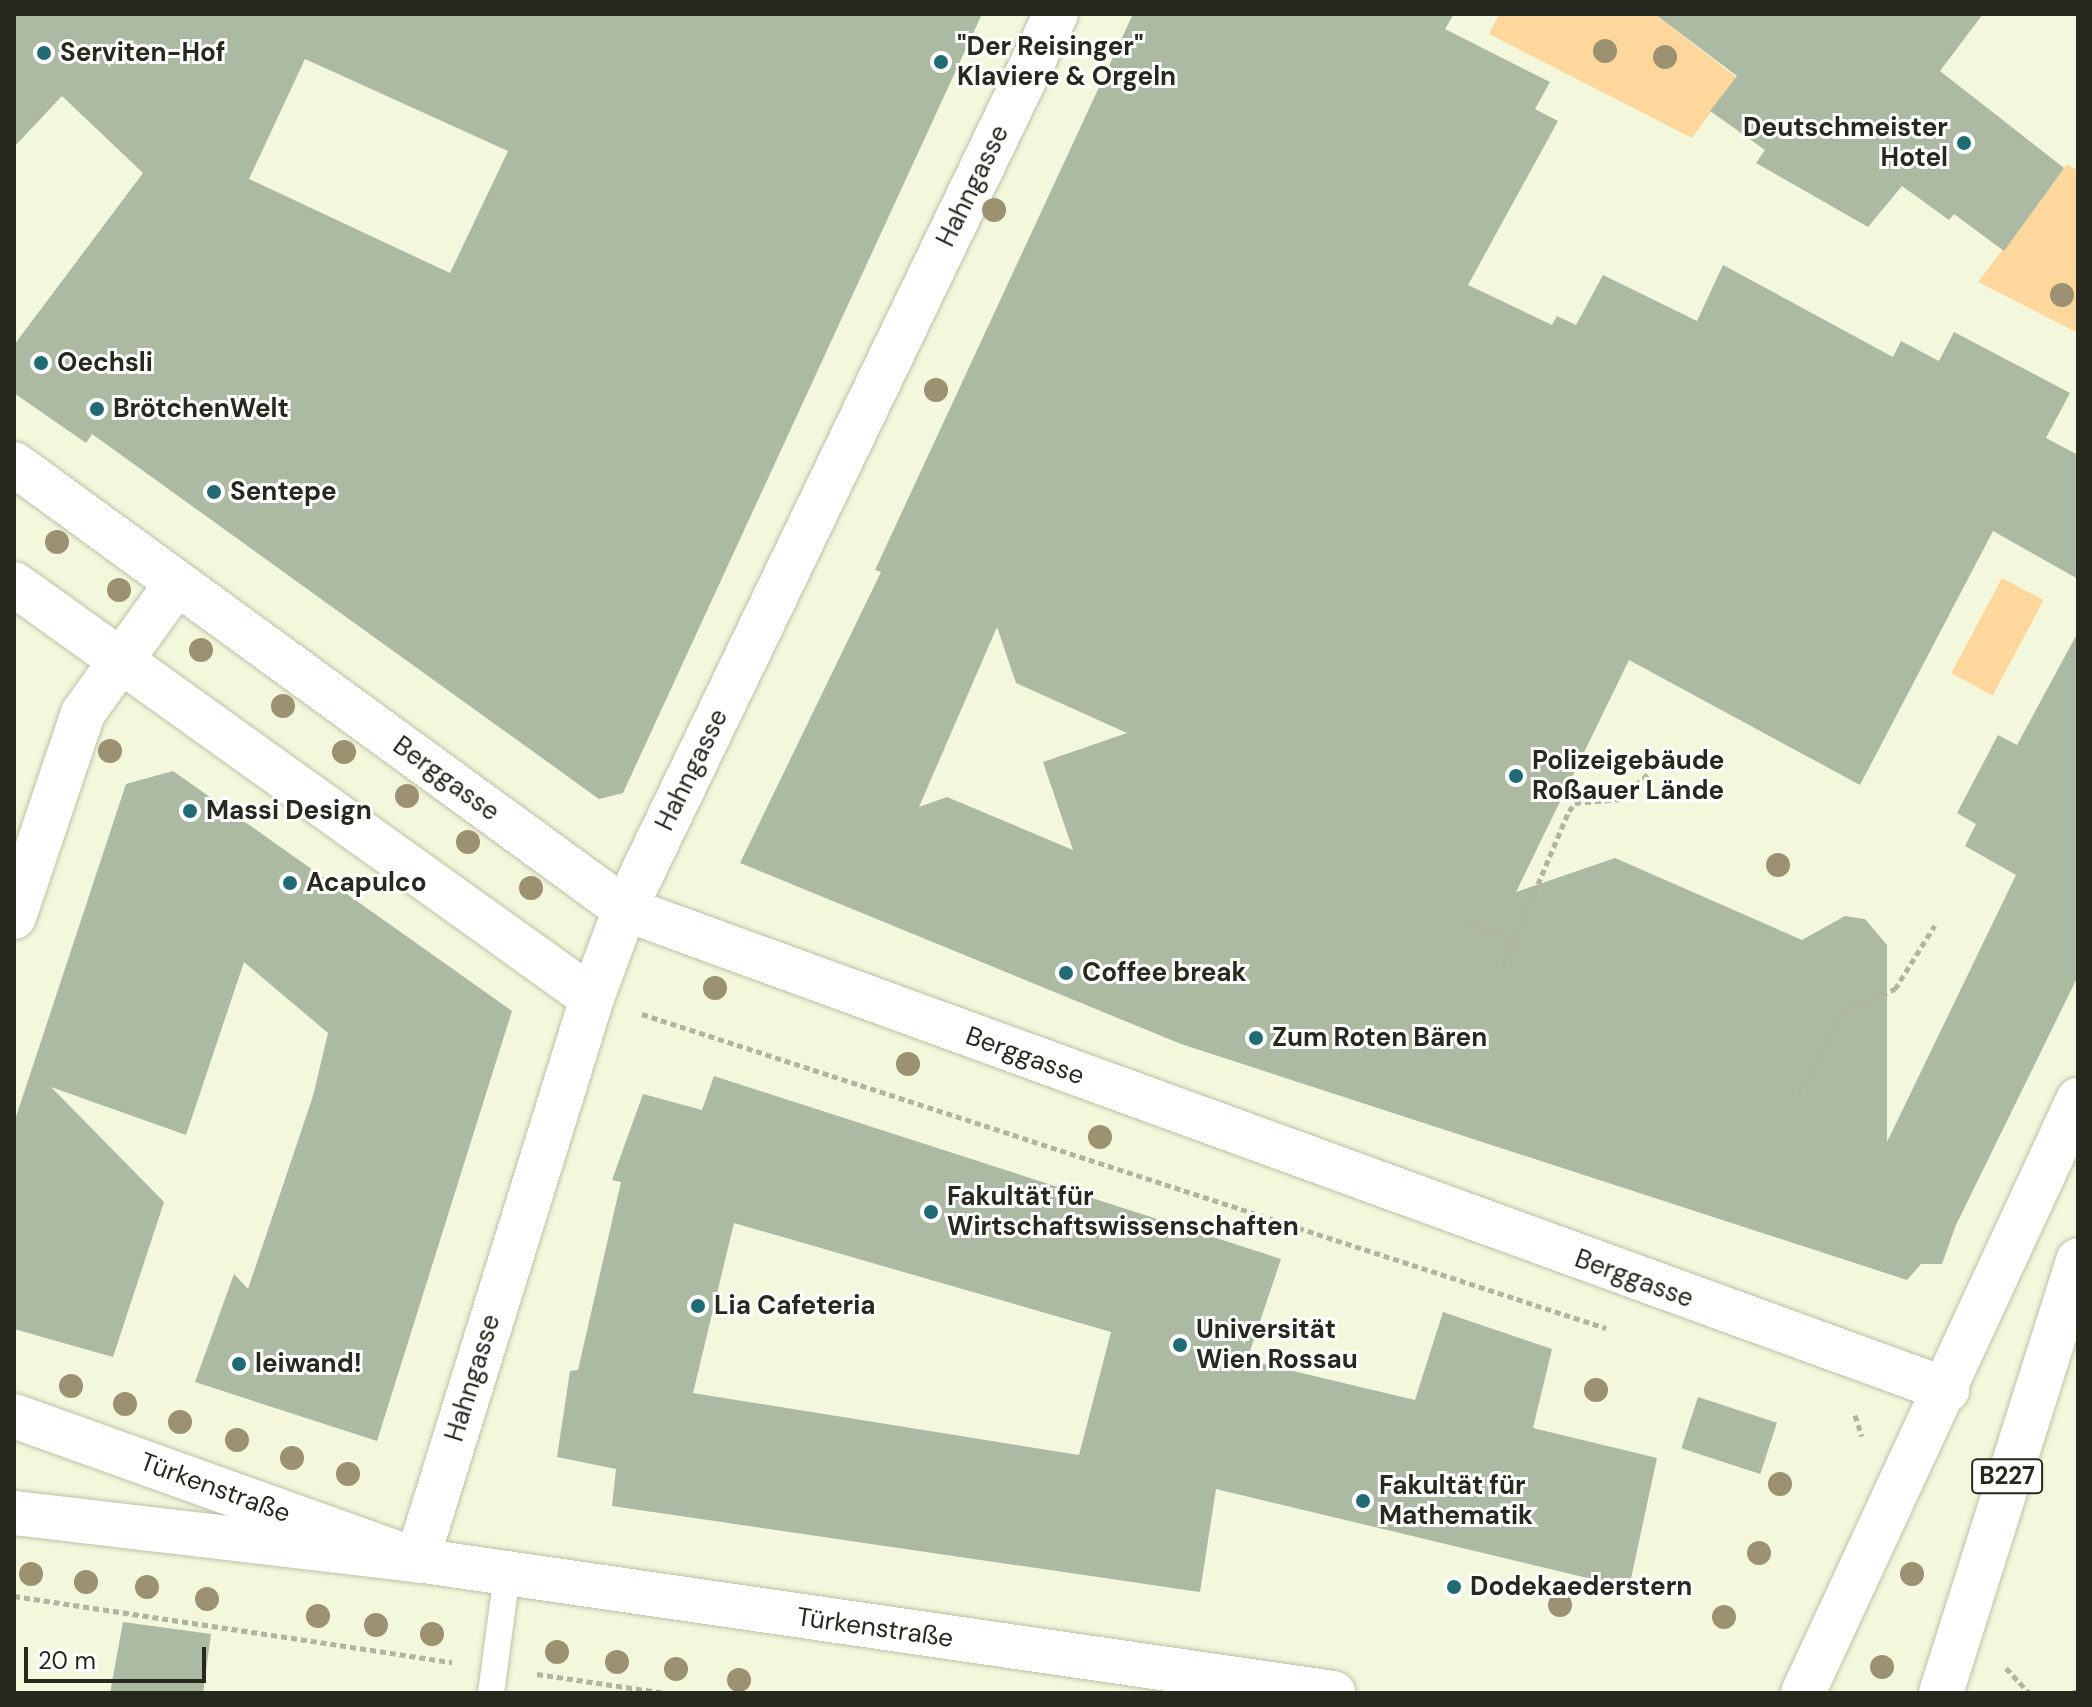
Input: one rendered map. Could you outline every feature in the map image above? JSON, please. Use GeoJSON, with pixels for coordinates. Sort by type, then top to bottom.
{"type":"FeatureCollection","features":[{"type":"Feature","properties":{"kind":"street","name":"Hahngasse"},"geometry":{"type":"LineString","coordinates":[[417,1560],[592,998],[625,909],[1056,14]]}},
{"type":"Feature","properties":{"kind":"street","name":"Berggasse"},"geometry":{"type":"LineString","coordinates":[[14,464],[625,909],[1947,1390]]}},
{"type":"Feature","properties":{"kind":"street"},"geometry":{"type":"LineString","coordinates":[[14,584],[117,661],[592,998]]}},
{"type":"Feature","properties":{"kind":"street"},"geometry":{"type":"LineString","coordinates":[[14,917],[83,713],[117,661],[176,584]]}},
{"type":"Feature","properties":{"kind":"street"},"geometry":{"type":"LineString","coordinates":[[1803,1693],[1947,1390],[2078,1100]]}},
{"type":"Feature","properties":{"kind":"street","name":"B227"},"geometry":{"type":"LineString","coordinates":[[1941,1693],[2078,1260]]}},
{"type":"Feature","properties":{"kind":"street","name":"Türkenstraße"},"geometry":{"type":"LineString","coordinates":[[14,1416],[417,1560]]}},
{"type":"Feature","properties":{"kind":"street","name":"Türkenstraße"},"geometry":{"type":"LineString","coordinates":[[14,1513],[417,1560],[1200,1684],[1333,1693]]}},
{"type":"Feature","properties":{"kind":"lane"},"geometry":{"type":"LineString","coordinates":[[493,1680],[507,1575]]}},
{"type":"Feature","properties":{"kind":"path"},"geometry":{"type":"LineString","coordinates":[[1503,967],[1575,803],[1621,799],[1649,773]]}},
{"type":"Feature","properties":{"kind":"path"},"geometry":{"type":"LineString","coordinates":[[1466,920],[1515,941]]}},
{"type":"Feature","properties":{"kind":"path"},"geometry":{"type":"LineString","coordinates":[[1798,1094],[1844,1009],[1895,989],[1935,925]]}},
{"type":"Feature","properties":{"kind":"path"},"geometry":{"type":"LineString","coordinates":[[592,998],[1610,1329]]}},
{"type":"Feature","properties":{"kind":"path"},"geometry":{"type":"LineString","coordinates":[[14,1596],[493,1680],[666,1693]]}},
{"type":"Feature","properties":{"kind":"path"},"geometry":{"type":"LineString","coordinates":[[2072,1693],[2078,1691]]}},
{"type":"Feature","properties":{"kind":"shaded area"},"geometry":{"type":"Polygon","coordinates":[[[1499,14],[1655,14],[1736,77],[1692,138],[1489,34],[1499,14]]]}},
{"type":"Feature","properties":{"kind":"shaded area"},"geometry":{"type":"Polygon","coordinates":[[[2067,164],[2078,171],[2078,333],[1978,282],[2067,164]]]}},
{"type":"Feature","properties":{"kind":"shaded area"},"geometry":{"type":"Polygon","coordinates":[[[2002,578],[2043,600],[1993,695],[1951,673],[2002,578]]]}},
{"type":"Feature","properties":{"kind":"building"},"geometry":{"type":"Polygon","coordinates":[[[14,14],[982,14],[623,793],[599,799],[92,434],[86,443],[14,393],[14,345],[143,173],[62,96],[14,147],[14,14]],[[305,59],[249,179],[450,273],[508,151],[305,59]]]}},
{"type":"Feature","properties":{"kind":"building"},"geometry":{"type":"Polygon","coordinates":[[[1133,14],[1454,14],[1445,29],[1550,82],[1535,109],[1558,121],[1468,285],[1552,325],[1557,316],[1576,325],[1603,275],[1697,321],[1723,265],[1893,357],[1901,341],[1939,361],[1954,332],[2070,393],[2046,438],[2078,455],[2078,579],[1993,531],[1860,785],[1629,660],[1516,892],[1615,858],[1802,940],[1845,916],[1865,919],[1887,945],[1887,1142],[2016,875],[1965,846],[1976,824],[1957,813],[1998,735],[2017,745],[2078,632],[2078,976],[1956,1225],[1942,1264],[1921,1264],[1907,1280],[1181,1044],[740,863],[881,572],[875,570],[1133,14]],[[997,627],[919,807],[947,797],[1073,850],[1043,762],[1127,733],[1016,683],[997,627]]]}},
{"type":"Feature","properties":{"kind":"building"},"geometry":{"type":"Polygon","coordinates":[[[1655,14],[1983,14],[1940,71],[2064,168],[2004,251],[1954,214],[1949,220],[1902,186],[1868,227],[1756,163],[1765,150],[1710,111],[1737,76],[1655,14]]]}},
{"type":"Feature","properties":{"kind":"building"},"geometry":{"type":"Polygon","coordinates":[[[173,771],[512,1011],[377,1441],[195,1382],[234,1274],[248,1289],[313,1096],[328,1033],[244,962],[186,1135],[51,1087],[164,1202],[113,1357],[14,1329],[14,1123],[126,784],[173,771]]]}},
{"type":"Feature","properties":{"kind":"building","name":"Universität Wien Rossau"},"geometry":{"type":"Polygon","coordinates":[[[714,1076],[1281,1259],[1247,1360],[1415,1400],[1443,1312],[1552,1349],[1533,1428],[1657,1458],[1629,1588],[1216,1489],[1200,1592],[612,1506],[616,1469],[557,1457],[570,1371],[578,1370],[621,1182],[612,1180],[643,1094],[702,1110],[714,1076]],[[734,1223],[693,1393],[1079,1455],[1111,1332],[734,1223]]]}},
{"type":"Feature","properties":{"kind":"building"},"geometry":{"type":"Polygon","coordinates":[[[1698,1397],[1777,1423],[1760,1474],[1681,1448],[1698,1397]]]}},
{"type":"Feature","properties":{"kind":"building"},"geometry":{"type":"Polygon","coordinates":[[[123,1622],[211,1634],[203,1693],[110,1693],[123,1622]]]}},
{"type":"Feature","properties":{"kind":"place","name":"Serviten-Hof"},"geometry":{"type":"Point","coordinates":[44,53]}},
{"type":"Feature","properties":{"kind":"place","name":"\"Der Reisinger\" Klaviere & Orgeln"},"geometry":{"type":"Point","coordinates":[941,62]}},
{"type":"Feature","properties":{"kind":"place","name":"Deutschmeister Hotel"},"geometry":{"type":"Point","coordinates":[1964,143]}},
{"type":"Feature","properties":{"kind":"place","name":"Oechsli"},"geometry":{"type":"Point","coordinates":[41,363]}},
{"type":"Feature","properties":{"kind":"place","name":"BrötchenWelt"},"geometry":{"type":"Point","coordinates":[97,409]}},
{"type":"Feature","properties":{"kind":"place","name":"Sentepe"},"geometry":{"type":"Point","coordinates":[214,492]}},
{"type":"Feature","properties":{"kind":"place","name":"Polizeigebäude Roßauer Lände"},"geometry":{"type":"Point","coordinates":[1516,776]}},
{"type":"Feature","properties":{"kind":"place","name":"Massi Design"},"geometry":{"type":"Point","coordinates":[190,811]}},
{"type":"Feature","properties":{"kind":"place","name":"Acapulco"},"geometry":{"type":"Point","coordinates":[290,883]}},
{"type":"Feature","properties":{"kind":"place","name":"Coffee break"},"geometry":{"type":"Point","coordinates":[1066,973]}},
{"type":"Feature","properties":{"kind":"place","name":"Zum Roten Bären"},"geometry":{"type":"Point","coordinates":[1256,1038]}},
{"type":"Feature","properties":{"kind":"place","name":"Fakultät für Wirtschaftswissenschaften"},"geometry":{"type":"Point","coordinates":[931,1212]}},
{"type":"Feature","properties":{"kind":"place","name":"Lia Cafeteria"},"geometry":{"type":"Point","coordinates":[698,1306]}},
{"type":"Feature","properties":{"kind":"place","name":"Universität Wien Rossau"},"geometry":{"type":"Point","coordinates":[1180,1345]}},
{"type":"Feature","properties":{"kind":"place","name":"leiwand!"},"geometry":{"type":"Point","coordinates":[239,1364]}},
{"type":"Feature","properties":{"kind":"place","name":"Fakultät für Mathematik"},"geometry":{"type":"Point","coordinates":[1363,1501]}},
{"type":"Feature","properties":{"kind":"place","name":"Dodekaederstern"},"geometry":{"type":"Point","coordinates":[1454,1587]}}]}
